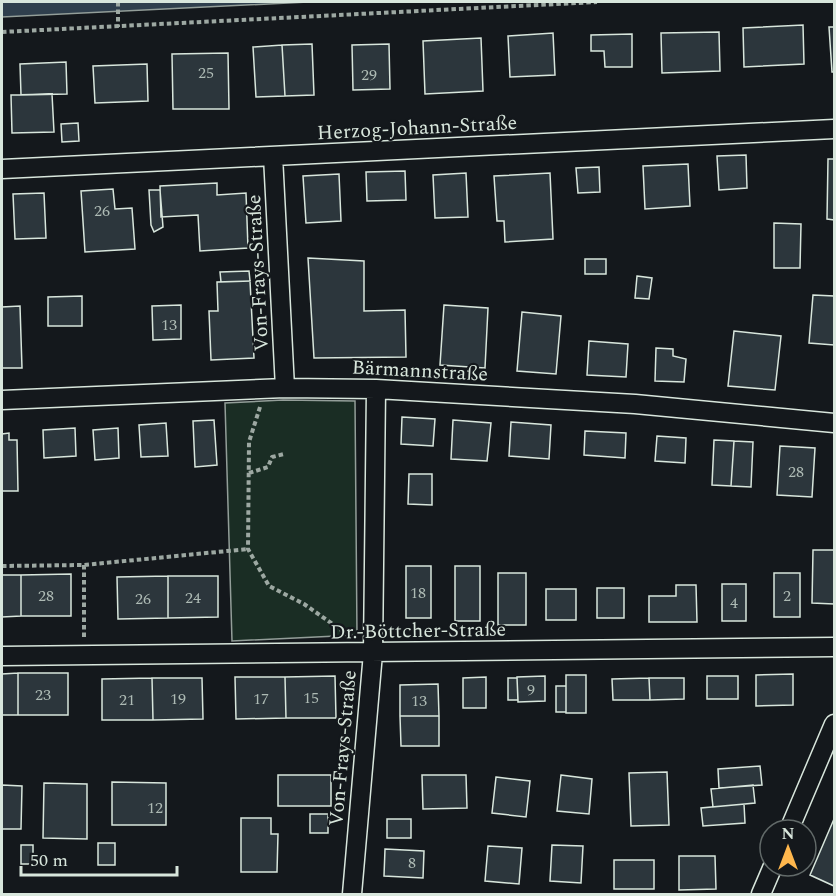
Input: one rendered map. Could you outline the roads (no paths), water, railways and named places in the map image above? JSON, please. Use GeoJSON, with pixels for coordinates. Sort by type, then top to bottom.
{"type":"FeatureCollection","features":[{"type":"Feature","properties":{"kind":"street","name":"Herzog-Johann-Straße"},"geometry":{"type":"LineString","coordinates":[[2,169],[834,129]]}},
{"type":"Feature","properties":{"kind":"street","name":"Von-Frays-Straße"},"geometry":{"type":"LineString","coordinates":[[273,156],[285,388]]}},
{"type":"Feature","properties":{"kind":"street","name":"Bärmannstraße"},"geometry":{"type":"LineString","coordinates":[[2,400],[285,388],[376,388],[636,404],[834,423]]}},
{"type":"Feature","properties":{"kind":"street","name":"Von-Frays-Straße"},"geometry":{"type":"LineString","coordinates":[[352,894],[373,653],[376,388]]}},
{"type":"Feature","properties":{"kind":"street","name":"Dr.-Böttcher-Straße"},"geometry":{"type":"LineString","coordinates":[[2,656],[85,657],[834,647]]}},
{"type":"Feature","properties":{"kind":"street"},"geometry":{"type":"LineString","coordinates":[[794,818],[834,724]]}},
{"type":"Feature","properties":{"kind":"street"},"geometry":{"type":"LineString","coordinates":[[761,894],[768,878]]}},
{"type":"Feature","properties":{"kind":"water"},"geometry":{"type":"Polygon","coordinates":[[[2,2],[308,2],[2,17],[2,2]]]}}]}
